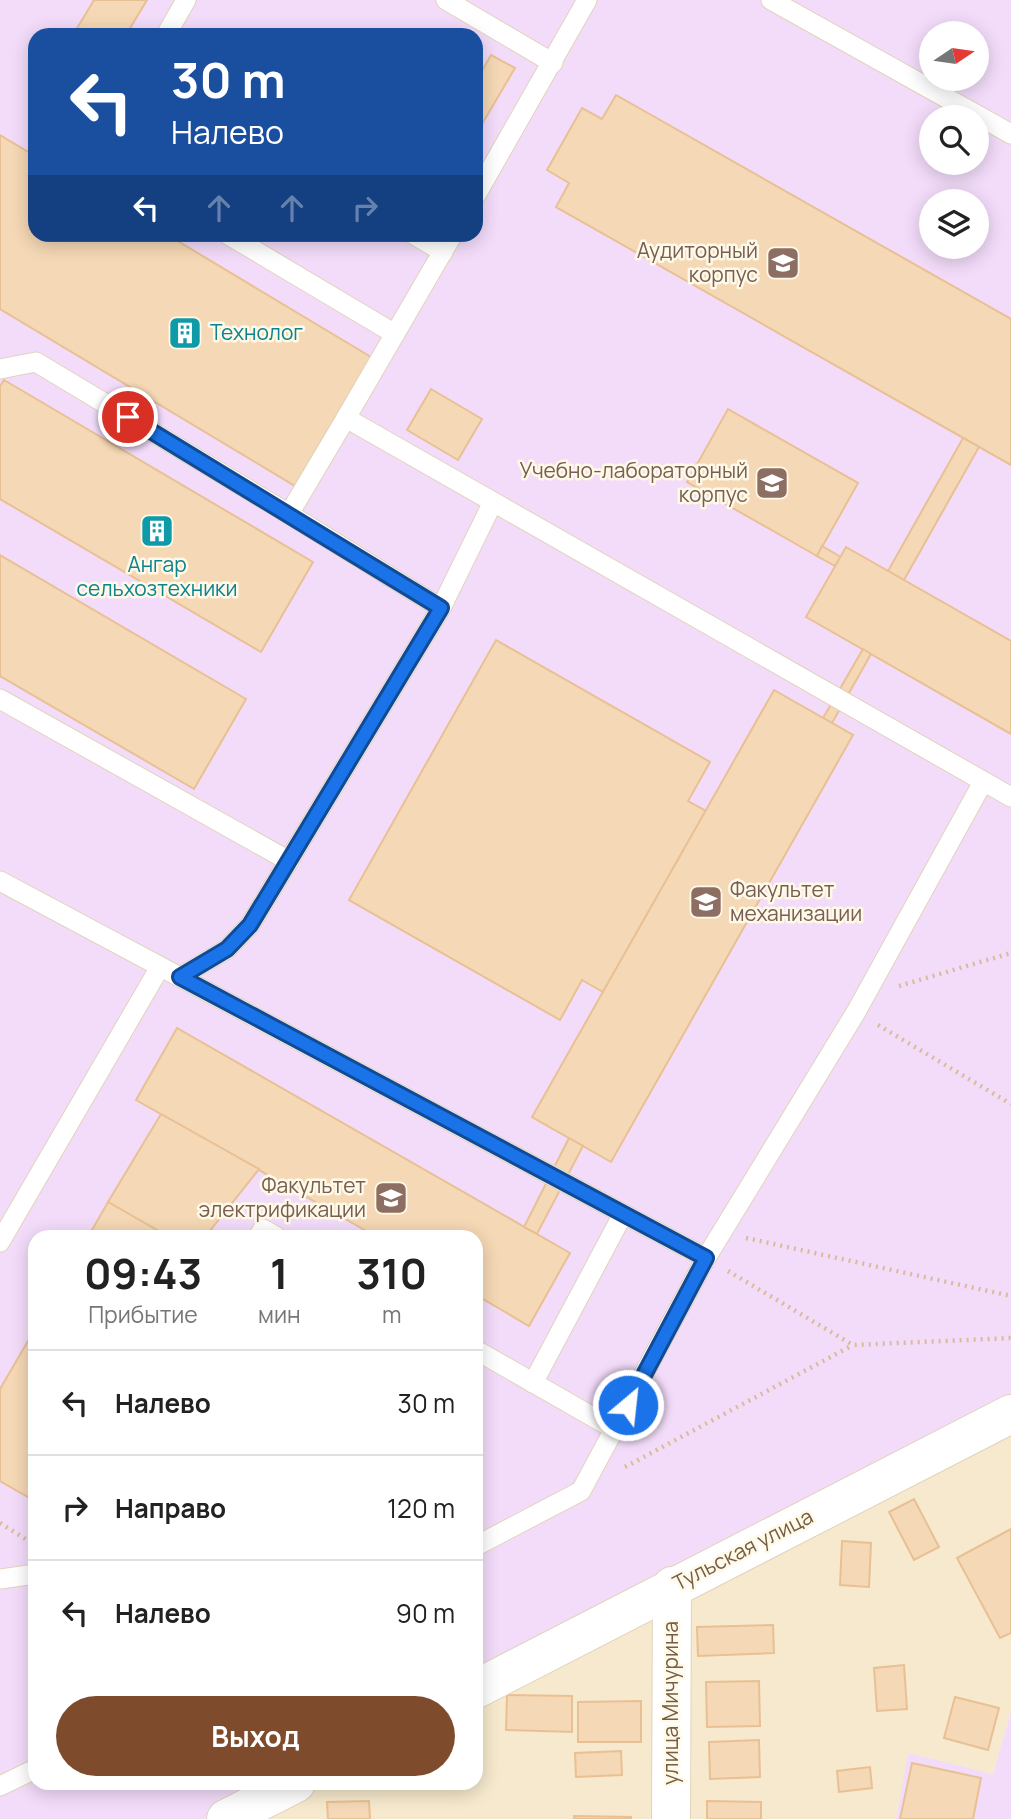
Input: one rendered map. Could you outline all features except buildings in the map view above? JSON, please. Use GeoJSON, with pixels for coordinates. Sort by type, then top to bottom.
{"type":"FeatureCollection","features":[{"type":"Feature","properties":{"kind":"street","name":"Тульская улица"},"geometry":{"type":"LineString","coordinates":[[483,1685],[1011,1414]]}},
{"type":"Feature","properties":{"kind":"street","name":"улица Мичурина"},"geometry":{"type":"LineString","coordinates":[[671,1819],[672,1586]]}},
{"type":"Feature","properties":{"kind":"street"},"geometry":{"type":"LineString","coordinates":[[226,1819],[277,1800]]}},
{"type":"Feature","properties":{"kind":"lane"},"geometry":{"type":"LineString","coordinates":[[170,28],[186,0]]}},
{"type":"Feature","properties":{"kind":"lane"},"geometry":{"type":"LineString","coordinates":[[446,0],[553,63]]}},
{"type":"Feature","properties":{"kind":"lane"},"geometry":{"type":"LineString","coordinates":[[483,183],[587,0]]}},
{"type":"Feature","properties":{"kind":"lane"},"geometry":{"type":"LineString","coordinates":[[771,0],[1011,134]]}},
{"type":"Feature","properties":{"kind":"lane"},"geometry":{"type":"LineString","coordinates":[[241,242],[395,334]]}},
{"type":"Feature","properties":{"kind":"lane"},"geometry":{"type":"LineString","coordinates":[[426,242],[443,252]]}},
{"type":"Feature","properties":{"kind":"lane"},"geometry":{"type":"LineString","coordinates":[[289,514],[449,242]]}},
{"type":"Feature","properties":{"kind":"lane"},"geometry":{"type":"LineString","coordinates":[[0,369],[36,362],[441,608]]}},
{"type":"Feature","properties":{"kind":"lane"},"geometry":{"type":"LineString","coordinates":[[346,418],[1011,797]]}},
{"type":"Feature","properties":{"kind":"lane"},"geometry":{"type":"LineString","coordinates":[[180,977],[227,949],[250,925],[441,608],[493,502]]}},
{"type":"Feature","properties":{"kind":"lane"},"geometry":{"type":"LineString","coordinates":[[0,699],[289,861]]}},
{"type":"Feature","properties":{"kind":"lane"},"geometry":{"type":"LineString","coordinates":[[483,1542],[581,1491],[706,1258],[861,1004],[983,782]]}},
{"type":"Feature","properties":{"kind":"lane"},"geometry":{"type":"LineString","coordinates":[[0,881],[706,1258]]}},
{"type":"Feature","properties":{"kind":"lane"},"geometry":{"type":"LineString","coordinates":[[0,1242],[160,967]]}},
{"type":"Feature","properties":{"kind":"lane"},"geometry":{"type":"LineString","coordinates":[[533,1383],[622,1213]]}},
{"type":"Feature","properties":{"kind":"lane"},"geometry":{"type":"LineString","coordinates":[[483,1354],[614,1429]]}},
{"type":"Feature","properties":{"kind":"lane"},"geometry":{"type":"LineString","coordinates":[[0,1579],[28,1575]]}},
{"type":"Feature","properties":{"kind":"lane"},"geometry":{"type":"LineString","coordinates":[[0,1786],[28,1772]]}},
{"type":"Feature","properties":{"kind":"path"},"geometry":{"type":"LineString","coordinates":[[861,1004],[1011,953]]}},
{"type":"Feature","properties":{"kind":"path"},"geometry":{"type":"LineString","coordinates":[[861,1004],[1011,1104]]}},
{"type":"Feature","properties":{"kind":"path"},"geometry":{"type":"LineString","coordinates":[[722,1233],[1011,1296]]}},
{"type":"Feature","properties":{"kind":"path"},"geometry":{"type":"LineString","coordinates":[[706,1258],[853,1345]]}},
{"type":"Feature","properties":{"kind":"path"},"geometry":{"type":"LineString","coordinates":[[581,1491],[853,1345],[1011,1338]]}},
{"type":"Feature","properties":{"kind":"path"},"geometry":{"type":"LineString","coordinates":[[0,1524],[28,1541]]}},
{"type":"Feature","properties":{"kind":"shaded area"},"geometry":{"type":"Polygon","coordinates":[[[0,0],[1011,0],[1011,1401],[483,1675],[483,1230],[28,1230],[28,1790],[264,1790],[208,1819],[0,1819],[0,0]]]}},
{"type":"Feature","properties":{"kind":"shaded area"},"geometry":{"type":"Polygon","coordinates":[[[1011,1401],[1011,1711],[993,1774],[908,1754],[896,1819],[208,1819],[264,1790],[483,1790],[483,1675],[1011,1401]]]}},
{"type":"Feature","properties":{"kind":"shaded area"},"geometry":{"type":"Polygon","coordinates":[[[1011,1711],[1011,1819],[896,1819],[908,1753],[993,1774],[1011,1711]]]}},
{"type":"Feature","properties":{"kind":"place","name":"Аудиторный корпус"},"geometry":{"type":"Point","coordinates":[783,263]}},
{"type":"Feature","properties":{"kind":"place","name":"Технолог"},"geometry":{"type":"Point","coordinates":[185,333]}},
{"type":"Feature","properties":{"kind":"place","name":"Учебно-лабораторный корпус"},"geometry":{"type":"Point","coordinates":[772,483]}},
{"type":"Feature","properties":{"kind":"place","name":"Ангар сельхозтехники"},"geometry":{"type":"Point","coordinates":[157,531]}},
{"type":"Feature","properties":{"kind":"place","name":"Факультет механизации"},"geometry":{"type":"Point","coordinates":[706,902]}},
{"type":"Feature","properties":{"kind":"place","name":"Факультет электрификации"},"geometry":{"type":"Point","coordinates":[391,1198]}},
{"type":"Feature","properties":{"kind":"route"},"geometry":{"type":"LineString","coordinates":[[128,417],[441,608],[250,925],[227,949],[180,977],[706,1258],[628,1405]]}}]}
